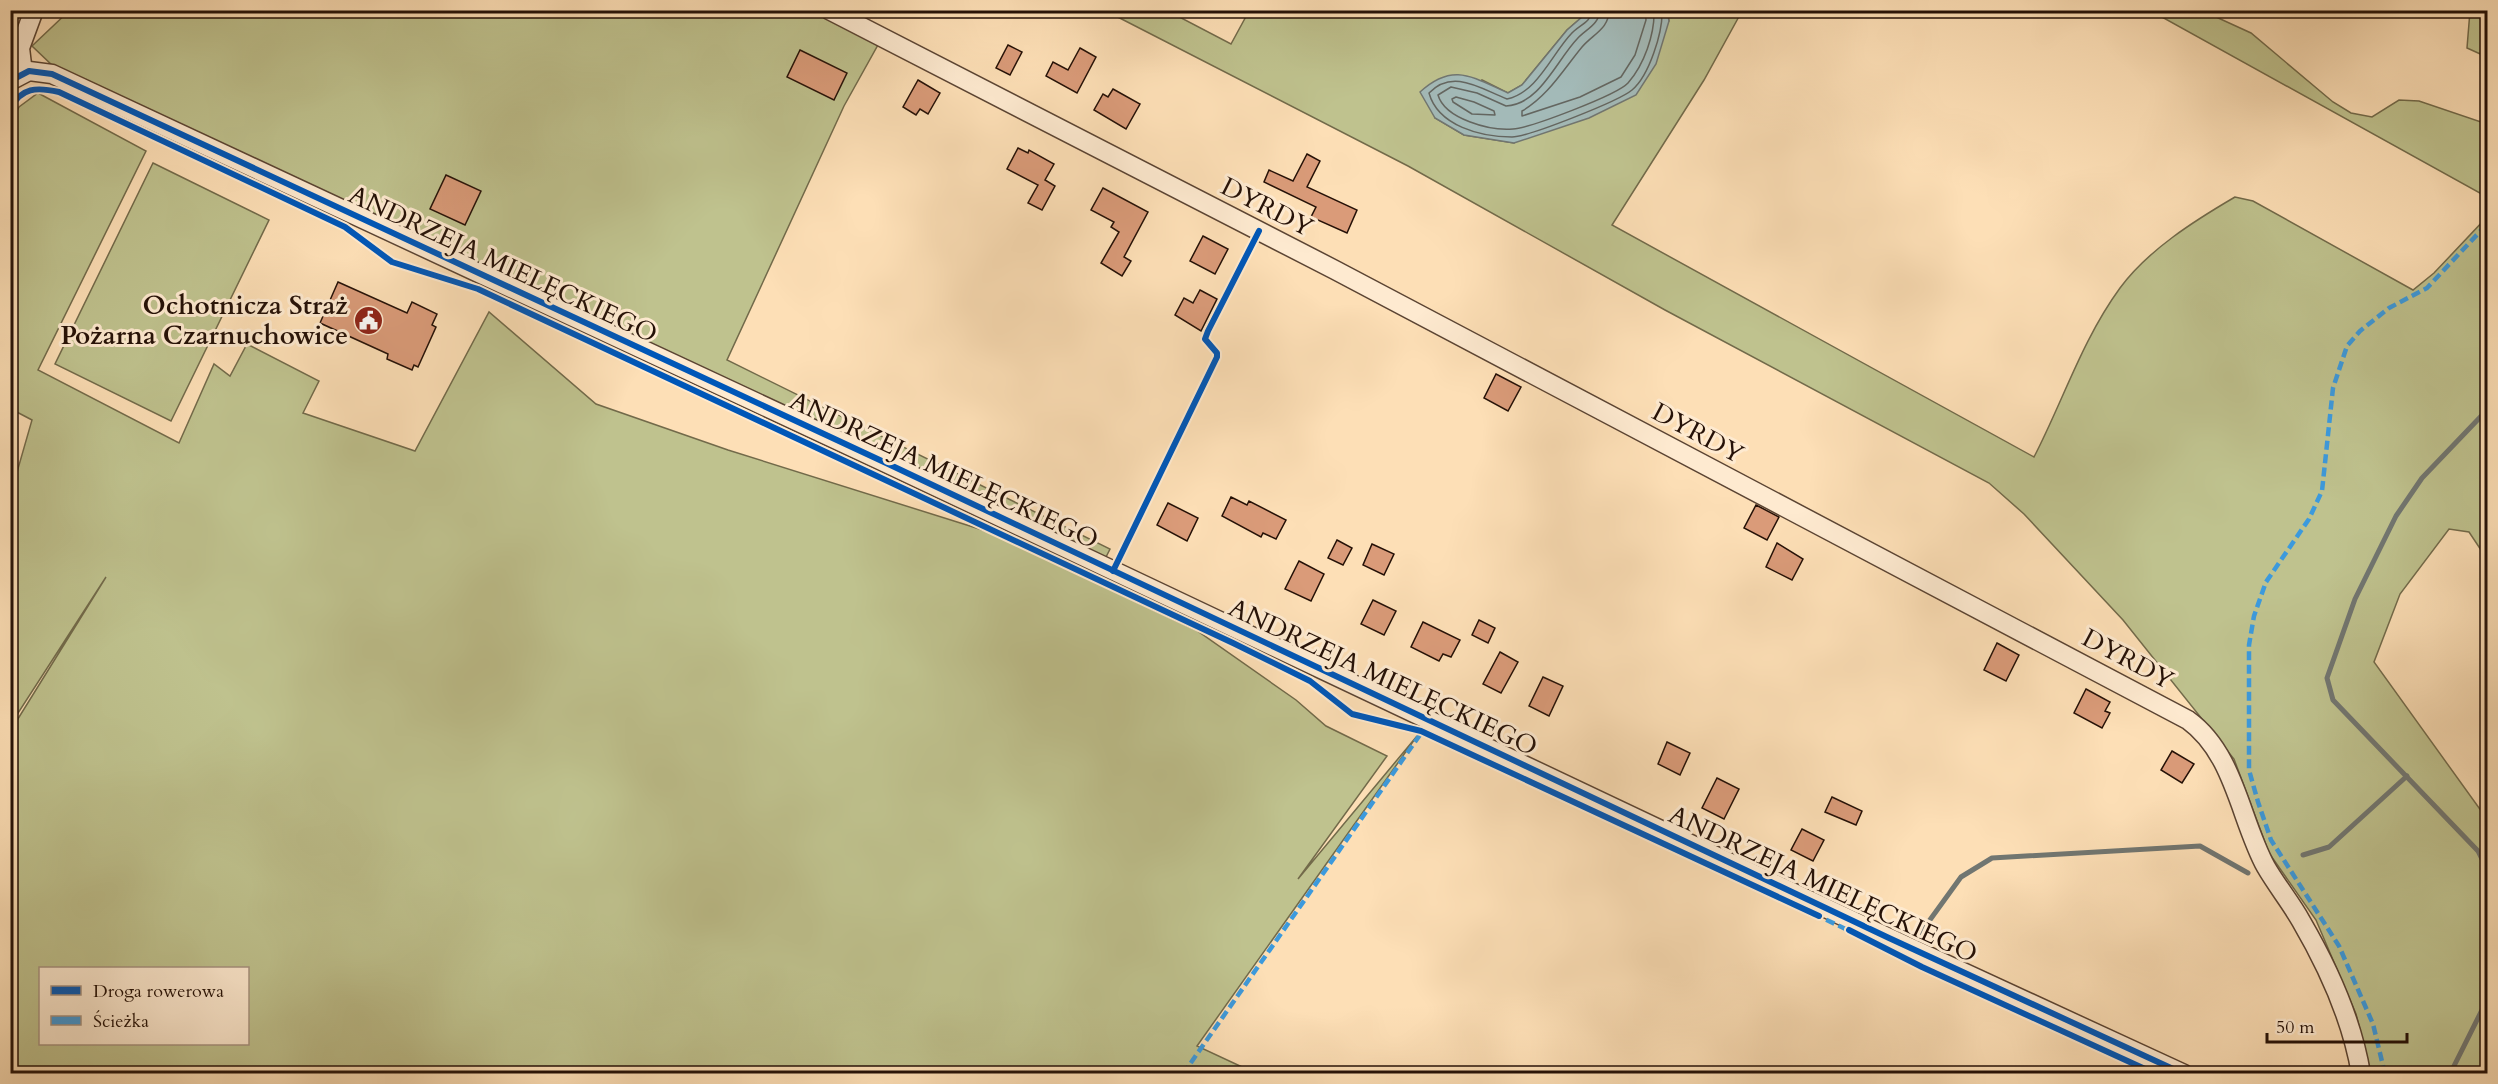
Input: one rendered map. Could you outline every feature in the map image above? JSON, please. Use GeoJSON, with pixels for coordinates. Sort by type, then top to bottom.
{"type":"FeatureCollection","features":[{"type":"Feature","properties":{"kind":"street"},"geometry":{"type":"LineString","coordinates":[[16,77],[20,48],[34,10]]}},
{"type":"Feature","properties":{"kind":"street","name":"DYRDY"},"geometry":{"type":"LineString","coordinates":[[829,10],[1346,276],[2188,720],[2201,730],[2219,755],[2266,867],[2301,920],[2331,976],[2348,1020],[2361,1074]]}},
{"type":"Feature","properties":{"kind":"street","name":"ANDRZEJA MIELĘCKIEGO"},"geometry":{"type":"LineString","coordinates":[[16,77],[37,71],[52,74],[884,462],[1889,938],[2184,1074]]}},
{"type":"Feature","properties":{"kind":"green space"},"geometry":{"type":"Polygon","coordinates":[[[70,10],[815,11],[879,43],[844,106],[727,360],[1110,549],[1105,559],[53,66],[32,46],[70,10]]]}},
{"type":"Feature","properties":{"kind":"green space"},"geometry":{"type":"Polygon","coordinates":[[[1106,11],[1168,11],[1231,44],[1249,11],[1589,11],[1567,30],[1522,85],[1508,93],[1482,80],[1435,118],[1464,135],[1514,143],[1669,21],[1667,11],[1742,11],[1704,80],[1612,225],[2034,457],[2095,328],[2120,288],[2131,274],[2158,249],[2188,226],[2235,197],[2253,201],[2413,290],[2434,273],[2487,217],[2487,559],[2469,532],[2449,529],[2400,594],[2374,662],[2487,819],[2487,1073],[2371,1073],[2356,1014],[2316,920],[2269,853],[2234,759],[2123,620],[2024,514],[1989,483],[1665,310],[1408,166],[1106,11]]]}},
{"type":"Feature","properties":{"kind":"green space"},"geometry":{"type":"Polygon","coordinates":[[[2151,11],[2203,11],[2251,33],[2333,102],[2351,113],[2372,117],[2399,100],[2419,101],[2487,124],[2487,197],[2151,11]]]}},
{"type":"Feature","properties":{"kind":"green space"},"geometry":{"type":"Polygon","coordinates":[[[2470,11],[2487,11],[2487,57],[2467,48],[2470,11]]]}},
{"type":"Feature","properties":{"kind":"green space"},"geometry":{"type":"Polygon","coordinates":[[[38,93],[146,151],[38,370],[179,443],[214,364],[230,376],[247,344],[319,381],[303,413],[415,451],[489,312],[596,404],[728,450],[989,532],[1196,630],[1296,700],[1326,726],[1387,756],[1298,879],[1417,736],[1197,1046],[1255,1073],[11,1073],[11,730],[106,577],[11,724],[11,493],[32,420],[11,409],[10,126],[19,107],[38,93]]]}},
{"type":"Feature","properties":{"kind":"green space"},"geometry":{"type":"Polygon","coordinates":[[[153,163],[269,220],[171,421],[55,364],[153,163]]]}},
{"type":"Feature","properties":{"kind":"water"},"geometry":{"type":"Polygon","coordinates":[[[1589,11],[1667,11],[1669,21],[1656,64],[1636,95],[1589,118],[1514,143],[1464,135],[1435,118],[1420,92],[1432,83],[1443,77],[1463,75],[1508,93],[1522,85],[1567,30],[1589,11]]]}},
{"type":"Feature","properties":{"kind":"building"},"geometry":{"type":"Polygon","coordinates":[[[1008,45],[1022,52],[1010,75],[996,68],[1008,45]]]}},
{"type":"Feature","properties":{"kind":"building"},"geometry":{"type":"Polygon","coordinates":[[[1080,48],[1096,57],[1077,93],[1046,76],[1053,62],[1068,70],[1080,48]]]}},
{"type":"Feature","properties":{"kind":"building"},"geometry":{"type":"Polygon","coordinates":[[[800,50],[847,73],[834,100],[787,77],[800,50]]]}},
{"type":"Feature","properties":{"kind":"building"},"geometry":{"type":"Polygon","coordinates":[[[918,80],[940,93],[928,114],[920,109],[916,115],[903,107],[918,80]]]}},
{"type":"Feature","properties":{"kind":"building"},"geometry":{"type":"Polygon","coordinates":[[[1113,89],[1140,104],[1126,129],[1094,110],[1103,94],[1108,97],[1113,89]]]}},
{"type":"Feature","properties":{"kind":"building"},"geometry":{"type":"Polygon","coordinates":[[[1018,148],[1028,153],[1029,150],[1054,164],[1045,180],[1055,186],[1042,210],[1028,203],[1038,185],[1007,169],[1018,148]]]}},
{"type":"Feature","properties":{"kind":"building"},"geometry":{"type":"Polygon","coordinates":[[[1307,154],[1320,161],[1307,187],[1357,210],[1347,233],[1311,217],[1316,207],[1264,182],[1269,170],[1293,181],[1307,154]]]}},
{"type":"Feature","properties":{"kind":"building"},"geometry":{"type":"Polygon","coordinates":[[[446,175],[481,191],[465,225],[430,209],[446,175]]]}},
{"type":"Feature","properties":{"kind":"building"},"geometry":{"type":"Polygon","coordinates":[[[1103,188],[1148,212],[1124,257],[1131,261],[1122,276],[1101,263],[1119,232],[1111,227],[1114,222],[1091,210],[1103,188]]]}},
{"type":"Feature","properties":{"kind":"building"},"geometry":{"type":"Polygon","coordinates":[[[1203,236],[1228,249],[1215,274],[1190,261],[1203,236]]]}},
{"type":"Feature","properties":{"kind":"building"},"geometry":{"type":"Polygon","coordinates":[[[338,282],[407,313],[412,302],[437,314],[432,325],[436,327],[418,367],[414,365],[412,370],[387,359],[388,354],[320,323],[338,282]]]}},
{"type":"Feature","properties":{"kind":"building"},"geometry":{"type":"Polygon","coordinates":[[[1200,290],[1217,299],[1201,331],[1175,315],[1184,298],[1193,303],[1200,290]]]}},
{"type":"Feature","properties":{"kind":"building"},"geometry":{"type":"Polygon","coordinates":[[[1496,374],[1521,387],[1508,411],[1484,398],[1496,374]]]}},
{"type":"Feature","properties":{"kind":"building"},"geometry":{"type":"Polygon","coordinates":[[[1231,497],[1247,505],[1249,501],[1286,520],[1276,539],[1263,533],[1261,537],[1222,516],[1231,497]]]}},
{"type":"Feature","properties":{"kind":"building"},"geometry":{"type":"Polygon","coordinates":[[[1168,503],[1198,518],[1187,541],[1157,525],[1168,503]]]}},
{"type":"Feature","properties":{"kind":"building"},"geometry":{"type":"Polygon","coordinates":[[[1756,505],[1779,517],[1767,540],[1744,528],[1756,505]]]}},
{"type":"Feature","properties":{"kind":"building"},"geometry":{"type":"Polygon","coordinates":[[[1337,540],[1352,548],[1343,565],[1328,558],[1337,540]]]}},
{"type":"Feature","properties":{"kind":"building"},"geometry":{"type":"Polygon","coordinates":[[[1777,543],[1803,559],[1792,580],[1766,567],[1777,543]]]}},
{"type":"Feature","properties":{"kind":"building"},"geometry":{"type":"Polygon","coordinates":[[[1372,544],[1394,554],[1384,575],[1363,565],[1372,544]]]}},
{"type":"Feature","properties":{"kind":"building"},"geometry":{"type":"Polygon","coordinates":[[[1299,561],[1324,574],[1311,601],[1285,589],[1299,561]]]}},
{"type":"Feature","properties":{"kind":"building"},"geometry":{"type":"Polygon","coordinates":[[[1373,600],[1396,611],[1384,635],[1361,624],[1373,600]]]}},
{"type":"Feature","properties":{"kind":"building"},"geometry":{"type":"Polygon","coordinates":[[[1479,620],[1495,628],[1488,643],[1472,635],[1479,620]]]}},
{"type":"Feature","properties":{"kind":"building"},"geometry":{"type":"Polygon","coordinates":[[[1423,622],[1460,640],[1451,657],[1443,654],[1439,661],[1411,647],[1423,622]]]}},
{"type":"Feature","properties":{"kind":"building"},"geometry":{"type":"Polygon","coordinates":[[[1997,643],[2019,655],[2006,681],[1984,670],[1997,643]]]}},
{"type":"Feature","properties":{"kind":"building"},"geometry":{"type":"Polygon","coordinates":[[[1500,652],[1518,662],[1501,693],[1483,684],[1500,652]]]}},
{"type":"Feature","properties":{"kind":"building"},"geometry":{"type":"Polygon","coordinates":[[[1543,677],[1563,686],[1549,716],[1529,706],[1543,677]]]}},
{"type":"Feature","properties":{"kind":"building"},"geometry":{"type":"Polygon","coordinates":[[[2086,689],[2110,702],[2105,711],[2110,713],[2102,728],[2074,713],[2086,689]]]}},
{"type":"Feature","properties":{"kind":"building"},"geometry":{"type":"Polygon","coordinates":[[[1667,742],[1690,753],[1680,775],[1658,764],[1667,742]]]}},
{"type":"Feature","properties":{"kind":"building"},"geometry":{"type":"Polygon","coordinates":[[[2172,751],[2194,764],[2182,783],[2161,770],[2172,751]]]}},
{"type":"Feature","properties":{"kind":"building"},"geometry":{"type":"Polygon","coordinates":[[[1717,778],[1739,789],[1724,819],[1702,808],[1717,778]]]}},
{"type":"Feature","properties":{"kind":"building"},"geometry":{"type":"Polygon","coordinates":[[[1832,797],[1862,811],[1856,825],[1825,812],[1832,797]]]}},
{"type":"Feature","properties":{"kind":"building"},"geometry":{"type":"Polygon","coordinates":[[[1802,829],[1824,840],[1813,861],[1791,850],[1802,829]]]}},
{"type":"Feature","properties":{"kind":"waterway"},"geometry":{"type":"LineString","coordinates":[[2488,409],[2422,478],[2396,516],[2355,599],[2327,678],[2333,700],[2478,851],[2488,871]]}},
{"type":"Feature","properties":{"kind":"waterway"},"geometry":{"type":"LineString","coordinates":[[2303,855],[2329,847],[2407,776]]}},
{"type":"Feature","properties":{"kind":"waterway"},"geometry":{"type":"LineString","coordinates":[[1919,935],[1961,877],[1992,858],[2200,846],[2248,873]]}},
{"type":"Feature","properties":{"kind":"waterway"},"geometry":{"type":"LineString","coordinates":[[2450,1074],[2488,998]]}},
{"type":"Feature","properties":{"kind":"marked path"},"geometry":{"type":"LineString","coordinates":[[2385,1074],[2373,1024],[2339,946],[2271,840],[2258,802],[2249,770],[2249,645],[2254,616],[2266,582],[2309,519],[2322,491],[2333,388],[2347,346],[2360,331],[2389,308],[2427,288],[2488,223]]}},
{"type":"Feature","properties":{"kind":"marked path"},"geometry":{"type":"LineString","coordinates":[[1183,1074],[1424,729]]}},
{"type":"Feature","properties":{"kind":"marked path"},"geometry":{"type":"LineString","coordinates":[[1814,914],[1854,933]]}},
{"type":"Feature","properties":{"kind":"cycle path"},"geometry":{"type":"LineString","coordinates":[[10,81],[29,71],[52,74],[884,462],[1889,938],[2184,1074]]}},
{"type":"Feature","properties":{"kind":"cycle path"},"geometry":{"type":"LineString","coordinates":[[10,109],[19,96],[30,90],[44,89],[59,92],[345,227],[392,262],[478,289],[1233,643],[1310,681],[1352,714],[1421,731],[1819,916]]}},
{"type":"Feature","properties":{"kind":"cycle path"},"geometry":{"type":"LineString","coordinates":[[1113,571],[1217,357],[1217,353],[1205,339],[1259,231]]}},
{"type":"Feature","properties":{"kind":"cycle path"},"geometry":{"type":"LineString","coordinates":[[1849,930],[1922,967],[2156,1074]]}},
{"type":"Feature","properties":{"kind":"place","name":"Ochotnicza Straż Pożarna Czarnuchowice"},"geometry":{"type":"Point","coordinates":[369,320]}}]}
